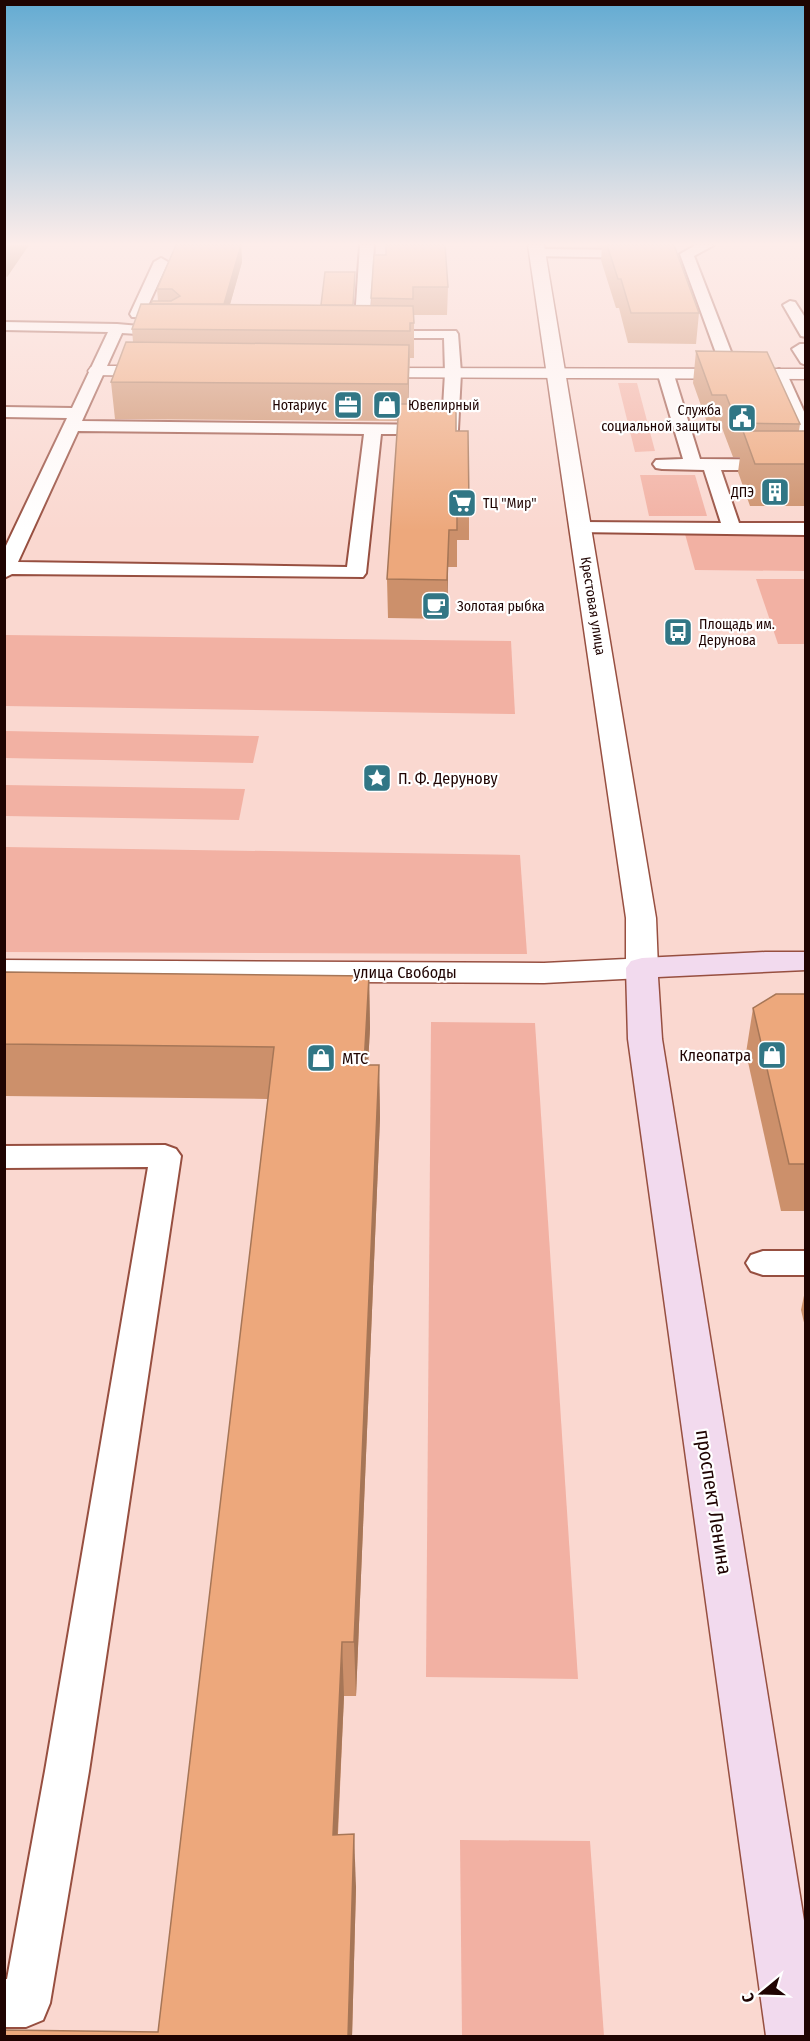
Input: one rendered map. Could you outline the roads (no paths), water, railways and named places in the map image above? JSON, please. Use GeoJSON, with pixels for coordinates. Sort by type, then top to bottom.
{"type":"FeatureCollection","features":[{"type":"Feature","properties":{"kind":"main road","name":"улица Свободы"},"geometry":{"type":"LineString","coordinates":[[642,968],[806,961]]}},
{"type":"Feature","properties":{"kind":"main road","name":"проспект Ленина"},"geometry":{"type":"LineString","coordinates":[[642,968],[645,1039],[794,2037]]}},
{"type":"Feature","properties":{"kind":"street","name":"Крестовая улица"},"geometry":{"type":"LineString","coordinates":[[551,340],[641,918],[642,968]]}},
{"type":"Feature","properties":{"kind":"street"},"geometry":{"type":"LineString","coordinates":[[97,371],[180,372]]}},
{"type":"Feature","properties":{"kind":"street"},"geometry":{"type":"LineString","coordinates":[[346,373],[806,374]]}},
{"type":"Feature","properties":{"kind":"street","name":"улица Свободы"},"geometry":{"type":"LineString","coordinates":[[4,970],[544,973],[642,968]]}},
{"type":"Feature","properties":{"kind":"lane"},"geometry":{"type":"LineString","coordinates":[[111,340],[5,570],[356,573],[373,429]]}},
{"type":"Feature","properties":{"kind":"lane"},"geometry":{"type":"LineString","coordinates":[[4,412],[75,419],[450,430],[453,373],[451,340]]}},
{"type":"Feature","properties":{"kind":"lane"},"geometry":{"type":"LineString","coordinates":[[717,340],[732,375]]}},
{"type":"Feature","properties":{"kind":"lane"},"geometry":{"type":"LineString","coordinates":[[806,349],[800,349],[806,360]]}},
{"type":"Feature","properties":{"kind":"lane"},"geometry":{"type":"LineString","coordinates":[[779,374],[806,436]]}},
{"type":"Feature","properties":{"kind":"lane"},"geometry":{"type":"LineString","coordinates":[[666,375],[702,465],[732,529]]}},
{"type":"Feature","properties":{"kind":"lane"},"geometry":{"type":"LineString","coordinates":[[662,464],[806,465]]}},
{"type":"Feature","properties":{"kind":"lane"},"geometry":{"type":"LineString","coordinates":[[581,528],[806,529]]}},
{"type":"Feature","properties":{"kind":"lane"},"geometry":{"type":"LineString","coordinates":[[4,1156],[165,1156],[69,1759],[26,2003],[4,2003]]}},
{"type":"Feature","properties":{"kind":"lane"},"geometry":{"type":"LineString","coordinates":[[763,1263],[806,1263]]}},
{"type":"Feature","properties":{"kind":"place","name":"Нотариус"},"geometry":{"type":"Point","coordinates":[348,405]}},
{"type":"Feature","properties":{"kind":"place","name":"Ювелирный"},"geometry":{"type":"Point","coordinates":[387,405]}},
{"type":"Feature","properties":{"kind":"place","name":"Служба социальной защиты"},"geometry":{"type":"Point","coordinates":[742,418]}},
{"type":"Feature","properties":{"kind":"place","name":"ДПЭ"},"geometry":{"type":"Point","coordinates":[775,492]}},
{"type":"Feature","properties":{"kind":"place","name":"ТЦ \"Мир\""},"geometry":{"type":"Point","coordinates":[462,503]}},
{"type":"Feature","properties":{"kind":"place","name":"Золотая рыбка"},"geometry":{"type":"Point","coordinates":[436,606]}},
{"type":"Feature","properties":{"kind":"place","name":"Площадь им. Дерунова"},"geometry":{"type":"Point","coordinates":[678,632]}},
{"type":"Feature","properties":{"kind":"place","name":"П. Ф. Дерунову"},"geometry":{"type":"Point","coordinates":[377,778]}},
{"type":"Feature","properties":{"kind":"place","name":"Клеопатра"},"geometry":{"type":"Point","coordinates":[772,1055]}},
{"type":"Feature","properties":{"kind":"place","name":"МТС"},"geometry":{"type":"Point","coordinates":[321,1058]}}]}
